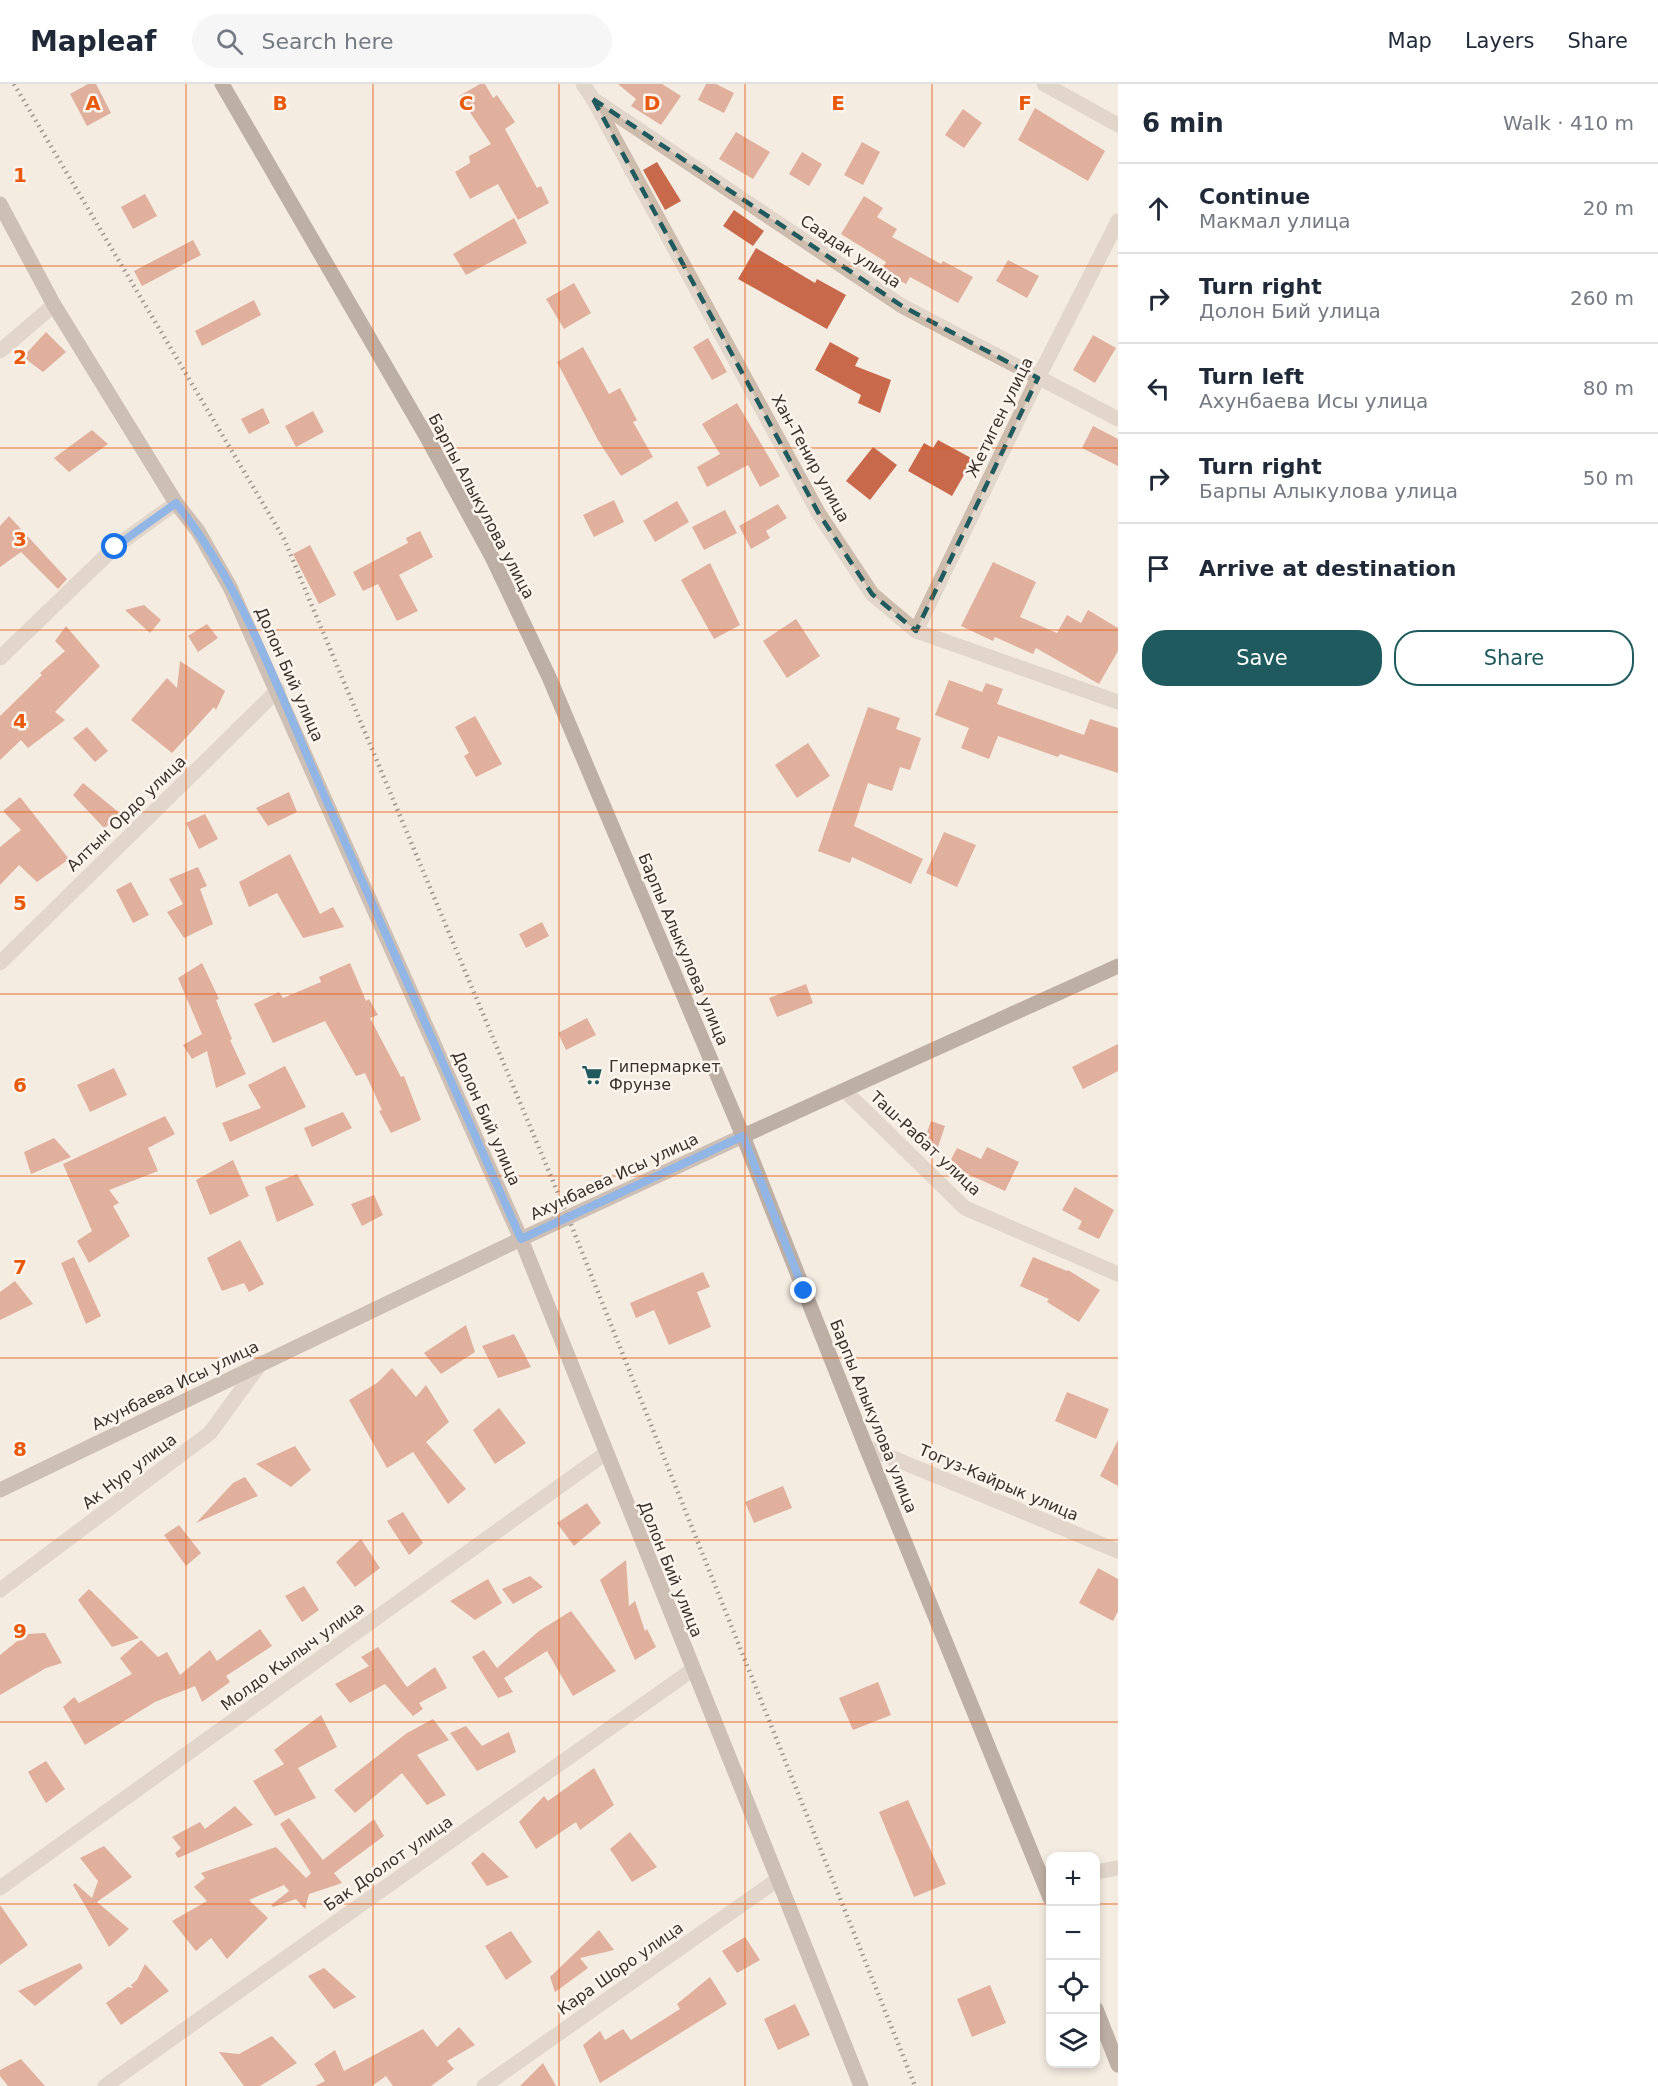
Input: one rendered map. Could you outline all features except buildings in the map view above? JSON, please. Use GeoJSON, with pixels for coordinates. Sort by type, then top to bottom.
{"type":"FeatureCollection","features":[{"type":"Feature","properties":{"kind":"main road","name":"Барпы Алыкулова улица"},"geometry":{"type":"LineString","coordinates":[[222,84],[419,424],[492,557],[599,792],[743,1136],[866,1446],[1046,1879]]}},
{"type":"Feature","properties":{"kind":"main road","name":"Ахунбаева Исы улица"},"geometry":{"type":"LineString","coordinates":[[743,1136],[1118,966]]}},
{"type":"Feature","properties":{"kind":"main road"},"geometry":{"type":"LineString","coordinates":[[1097,2014],[1118,2065]]}},
{"type":"Feature","properties":{"kind":"street","name":"Саадак улица"},"geometry":{"type":"LineString","coordinates":[[583,84],[593,99],[902,306],[1118,419]]}},
{"type":"Feature","properties":{"kind":"street"},"geometry":{"type":"LineString","coordinates":[[1044,84],[1118,125]]}},
{"type":"Feature","properties":{"kind":"street","name":"Хан-Тенир улица"},"geometry":{"type":"LineString","coordinates":[[593,99],[819,514],[872,594],[916,631],[1118,702]]}},
{"type":"Feature","properties":{"kind":"street","name":"Долон Бий улица"},"geometry":{"type":"LineString","coordinates":[[0,204],[54,305],[176,503],[198,531],[230,586],[278,690],[521,1239],[692,1670],[861,2086]]}},
{"type":"Feature","properties":{"kind":"street","name":"Жетиген улица"},"geometry":{"type":"LineString","coordinates":[[916,631],[1038,378],[1118,221]]}},
{"type":"Feature","properties":{"kind":"street"},"geometry":{"type":"LineString","coordinates":[[0,351],[54,305]]}},
{"type":"Feature","properties":{"kind":"street"},"geometry":{"type":"LineString","coordinates":[[0,658],[115,547],[176,503]]}},
{"type":"Feature","properties":{"kind":"street","name":"Алтын Ордо улица"},"geometry":{"type":"LineString","coordinates":[[0,963],[278,690]]}},
{"type":"Feature","properties":{"kind":"street","name":"Таш-Рабат улица"},"geometry":{"type":"LineString","coordinates":[[845,1091],[965,1208],[1118,1274]]}},
{"type":"Feature","properties":{"kind":"street","name":"Ахунбаева Исы улица"},"geometry":{"type":"LineString","coordinates":[[0,1490],[521,1239],[743,1136]]}},
{"type":"Feature","properties":{"kind":"street","name":"Ак Нур улица"},"geometry":{"type":"LineString","coordinates":[[0,1590],[210,1433],[261,1363]]}},
{"type":"Feature","properties":{"kind":"street","name":"Тогуз-Кайрык улица"},"geometry":{"type":"LineString","coordinates":[[866,1446],[1118,1551]]}},
{"type":"Feature","properties":{"kind":"street","name":"Молдо Кылыч улица"},"geometry":{"type":"LineString","coordinates":[[0,1888],[606,1453]]}},
{"type":"Feature","properties":{"kind":"street","name":"Бак Доолот улица"},"geometry":{"type":"LineString","coordinates":[[105,2086],[692,1670]]}},
{"type":"Feature","properties":{"kind":"street"},"geometry":{"type":"LineString","coordinates":[[1100,1871],[1118,1868]]}},
{"type":"Feature","properties":{"kind":"street","name":"Кара Шоро улица"},"geometry":{"type":"LineString","coordinates":[[484,2086],[777,1880]]}},
{"type":"Feature","properties":{"kind":"highlighted area"},"geometry":{"type":"Polygon","coordinates":[[[593,99],[902,306],[1038,378],[916,631],[872,594],[819,514],[593,99]]]}},
{"type":"Feature","properties":{"kind":"railway"},"geometry":{"type":"LineString","coordinates":[[14,84],[284,539],[568,1217],[915,2086]]}},
{"type":"Feature","properties":{"kind":"place","name":"Гипермаркет Фрунзе"},"geometry":{"type":"Point","coordinates":[592,1075]}},
{"type":"Feature","properties":{"kind":"route"},"geometry":{"type":"LineString","coordinates":[[115,547],[176,503],[198,531],[230,586],[278,690],[521,1239],[743,1136],[804,1291]]}}]}
